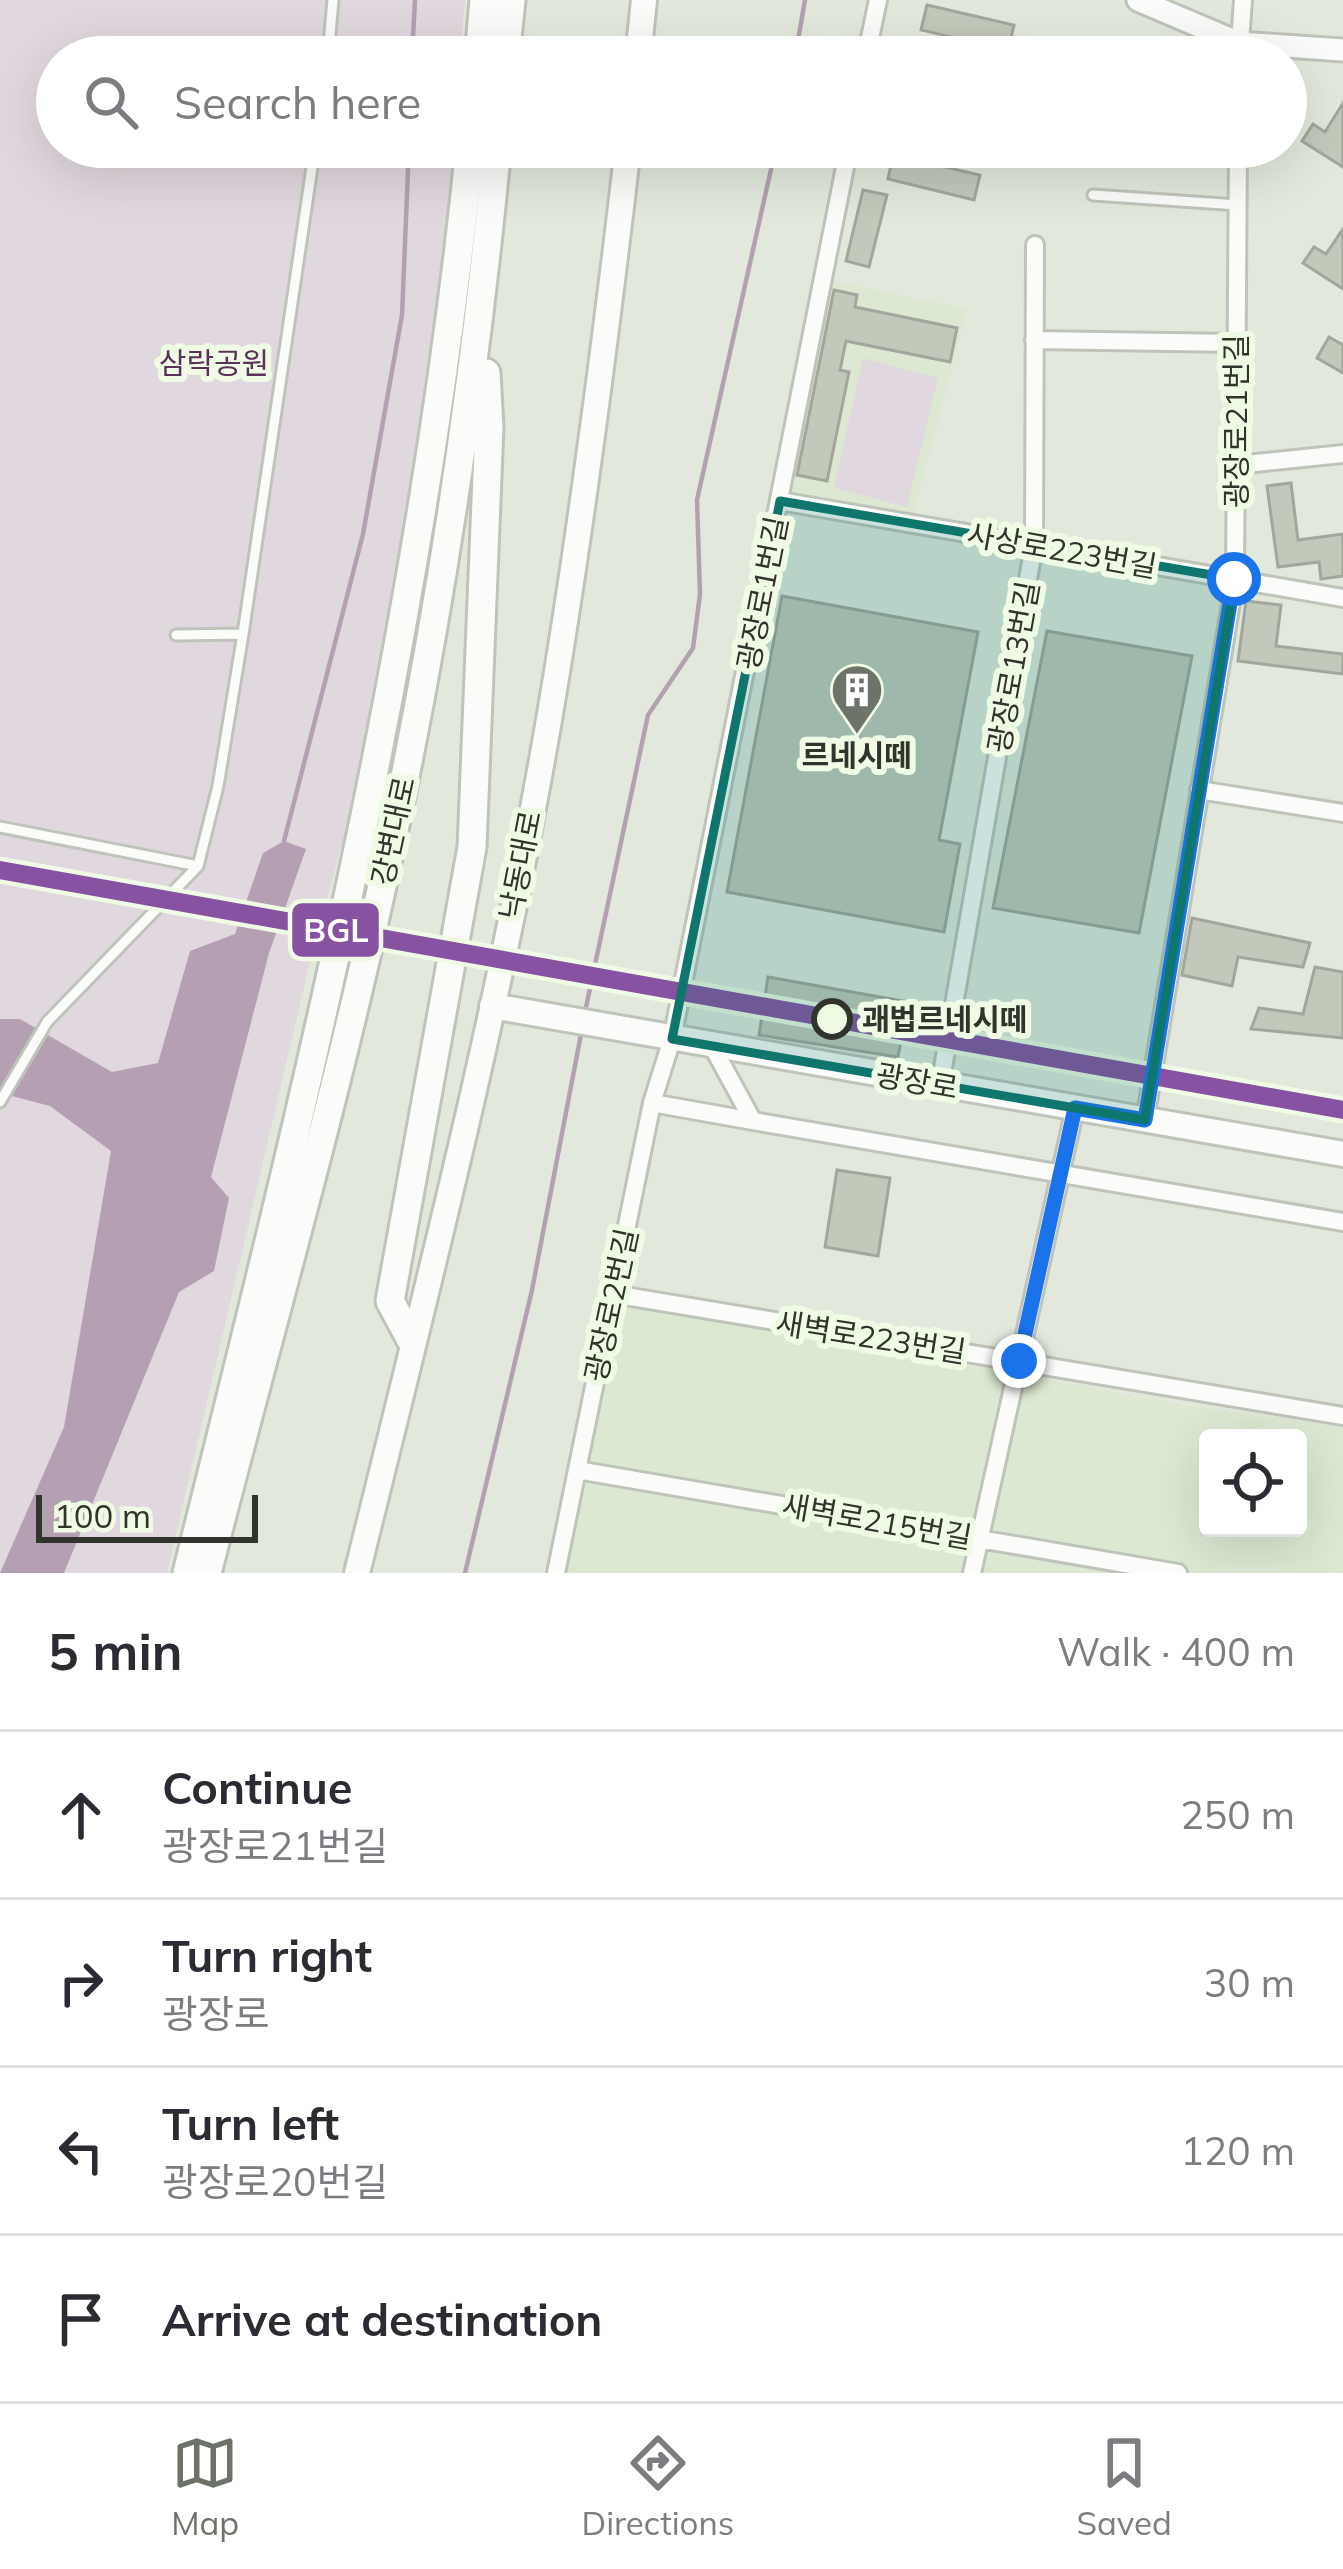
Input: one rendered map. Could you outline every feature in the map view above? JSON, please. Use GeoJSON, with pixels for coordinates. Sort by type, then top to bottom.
{"type":"FeatureCollection","features":[{"type":"Feature","properties":{"kind":"highway"},"geometry":{"type":"LineString","coordinates":[[481,36],[484,0]]}},
{"type":"Feature","properties":{"kind":"highway"},"geometry":{"type":"LineString","coordinates":[[507,36],[511,0]]}},
{"type":"Feature","properties":{"kind":"highway","name":"강변대로"},"geometry":{"type":"LineString","coordinates":[[187,1573],[367,818],[430,472],[468,168]]}},
{"type":"Feature","properties":{"kind":"highway","name":"강변대로"},"geometry":{"type":"LineString","coordinates":[[207,1573],[388,861],[432,639],[495,168]]}},
{"type":"Feature","properties":{"kind":"highway"},"geometry":{"type":"LineString","coordinates":[[411,1340],[390,1301],[393,1266],[449,995],[477,796],[489,427],[480,303],[464,208]]}},
{"type":"Feature","properties":{"kind":"main road"},"geometry":{"type":"LineString","coordinates":[[640,36],[643,2]]}},
{"type":"Feature","properties":{"kind":"main road","name":"낙동대로"},"geometry":{"type":"LineString","coordinates":[[357,1573],[492,1006],[550,718],[586,488],[625,168]]}},
{"type":"Feature","properties":{"kind":"main road","name":"광장로"},"geometry":{"type":"LineString","coordinates":[[492,1006],[1343,1154]]}},
{"type":"Feature","properties":{"kind":"street"},"geometry":{"type":"LineString","coordinates":[[870,36],[878,0]]}},
{"type":"Feature","properties":{"kind":"street"},"geometry":{"type":"LineString","coordinates":[[1138,0],[1211,36]]}},
{"type":"Feature","properties":{"kind":"street"},"geometry":{"type":"LineString","coordinates":[[1240,36],[1243,0]]}},
{"type":"Feature","properties":{"kind":"street"},"geometry":{"type":"LineString","coordinates":[[1307,50],[1343,50]]}},
{"type":"Feature","properties":{"kind":"street","name":"광장로1번길"},"geometry":{"type":"LineString","coordinates":[[664,1037],[780,501],[845,168]]}},
{"type":"Feature","properties":{"kind":"street","name":"광장로21번길"},"geometry":{"type":"LineString","coordinates":[[1145,1120],[1234,579],[1238,168]]}},
{"type":"Feature","properties":{"kind":"street","name":"광장로13번길"},"geometry":{"type":"LineString","coordinates":[[940,1084],[1034,545],[1035,245]]}},
{"type":"Feature","properties":{"kind":"street"},"geometry":{"type":"LineString","coordinates":[[1034,340],[1237,343]]}},
{"type":"Feature","properties":{"kind":"street"},"geometry":{"type":"LineString","coordinates":[[1235,465],[1343,454]]}},
{"type":"Feature","properties":{"kind":"street","name":"사상로223번길"},"geometry":{"type":"LineString","coordinates":[[780,501],[1343,598]]}},
{"type":"Feature","properties":{"kind":"street"},"geometry":{"type":"LineString","coordinates":[[1199,790],[1343,813]]}},
{"type":"Feature","properties":{"kind":"street","name":"광장로2번길"},"geometry":{"type":"LineString","coordinates":[[556,1573],[664,1037]]}},
{"type":"Feature","properties":{"kind":"street"},"geometry":{"type":"LineString","coordinates":[[712,1046],[753,1121]]}},
{"type":"Feature","properties":{"kind":"street"},"geometry":{"type":"LineString","coordinates":[[652,1103],[1343,1222]]}},
{"type":"Feature","properties":{"kind":"street"},"geometry":{"type":"LineString","coordinates":[[972,1573],[1075,1108]]}},
{"type":"Feature","properties":{"kind":"street","name":"새벽로223번길"},"geometry":{"type":"LineString","coordinates":[[613,1294],[1343,1416]]}},
{"type":"Feature","properties":{"kind":"street","name":"새벽로215번길"},"geometry":{"type":"LineString","coordinates":[[577,1470],[1178,1573]]}},
{"type":"Feature","properties":{"kind":"lane"},"geometry":{"type":"LineString","coordinates":[[329,36],[332,0]]}},
{"type":"Feature","properties":{"kind":"lane"},"geometry":{"type":"LineString","coordinates":[[0,1102],[47,1022],[198,866],[218,786],[243,634],[312,168]]}},
{"type":"Feature","properties":{"kind":"lane"},"geometry":{"type":"LineString","coordinates":[[1093,195],[1238,205]]}},
{"type":"Feature","properties":{"kind":"lane"},"geometry":{"type":"LineString","coordinates":[[176,635],[243,634]]}},
{"type":"Feature","properties":{"kind":"lane"},"geometry":{"type":"LineString","coordinates":[[0,826],[198,866]]}},
{"type":"Feature","properties":{"kind":"highlighted area"},"geometry":{"type":"Polygon","coordinates":[[[780,501],[1235,579],[1145,1120],[672,1039],[780,501]]]}},
{"type":"Feature","properties":{"kind":"shaded area"},"geometry":{"type":"Polygon","coordinates":[[[828,280],[967,309],[913,516],[776,491],[828,280]]]}},
{"type":"Feature","properties":{"kind":"shaded area"},"geometry":{"type":"Polygon","coordinates":[[[284,841],[306,849],[269,953],[211,1177],[229,1198],[214,1271],[179,1292],[64,1573],[0,1573],[64,1427],[111,1151],[50,1106],[0,1093],[0,1019],[20,1019],[112,1072],[158,1063],[190,951],[235,934],[263,853],[284,841]]]}},
{"type":"Feature","properties":{"kind":"shaded area"},"geometry":{"type":"Polygon","coordinates":[[[624,1303],[1183,1405],[1343,1426],[1343,1573],[561,1573],[616,1316],[624,1303]]]}},
{"type":"Feature","properties":{"kind":"green space","name":"삼락공원"},"geometry":{"type":"Polygon","coordinates":[[[0,0],[465,0],[462,36],[36,36],[36,168],[451,168],[438,324],[376,719],[310,961],[167,1573],[0,1573],[0,0]]]}},
{"type":"Feature","properties":{"kind":"green space"},"geometry":{"type":"Polygon","coordinates":[[[863,358],[938,378],[907,507],[834,488],[863,358]]]}},
{"type":"Feature","properties":{"kind":"building"},"geometry":{"type":"Polygon","coordinates":[[[927,5],[1014,25],[1011,36],[947,36],[921,30],[927,5]]]}},
{"type":"Feature","properties":{"kind":"building"},"geometry":{"type":"Polygon","coordinates":[[[1343,103],[1343,167],[1307,144],[1313,124],[1325,132],[1343,103]]]}},
{"type":"Feature","properties":{"kind":"building"},"geometry":{"type":"Polygon","coordinates":[[[890,168],[950,168],[980,175],[974,200],[888,179],[890,168]]]}},
{"type":"Feature","properties":{"kind":"building"},"geometry":{"type":"Polygon","coordinates":[[[863,190],[887,195],[869,267],[846,261],[863,190]]]}},
{"type":"Feature","properties":{"kind":"building"},"geometry":{"type":"Polygon","coordinates":[[[1343,229],[1343,289],[1303,263],[1314,247],[1326,254],[1343,229]]]}},
{"type":"Feature","properties":{"kind":"building"},"geometry":{"type":"Polygon","coordinates":[[[834,290],[857,295],[855,307],[957,328],[950,362],[846,341],[840,370],[849,372],[827,481],[797,475],[834,290]]]}},
{"type":"Feature","properties":{"kind":"building"},"geometry":{"type":"Polygon","coordinates":[[[1329,337],[1343,345],[1343,373],[1317,358],[1329,337]]]}},
{"type":"Feature","properties":{"kind":"building"},"geometry":{"type":"Polygon","coordinates":[[[1291,483],[1298,540],[1343,534],[1343,576],[1321,579],[1319,562],[1278,567],[1267,486],[1291,483]]]}},
{"type":"Feature","properties":{"kind":"building","name":"르네시떼"},"geometry":{"type":"Polygon","coordinates":[[[782,596],[978,632],[939,840],[960,844],[944,932],[727,892],[782,596]]]}},
{"type":"Feature","properties":{"kind":"building"},"geometry":{"type":"Polygon","coordinates":[[[1246,601],[1281,605],[1276,646],[1343,654],[1343,674],[1238,661],[1246,601]]]}},
{"type":"Feature","properties":{"kind":"building"},"geometry":{"type":"Polygon","coordinates":[[[1047,631],[1192,656],[1139,933],[993,908],[1047,631]]]}},
{"type":"Feature","properties":{"kind":"building"},"geometry":{"type":"Polygon","coordinates":[[[1192,918],[1310,943],[1303,967],[1238,957],[1232,986],[1182,975],[1192,918]]]}},
{"type":"Feature","properties":{"kind":"building"},"geometry":{"type":"Polygon","coordinates":[[[1315,967],[1343,972],[1343,1038],[1251,1029],[1259,1008],[1303,1014],[1315,967]]]}},
{"type":"Feature","properties":{"kind":"building"},"geometry":{"type":"Polygon","coordinates":[[[768,977],[908,1002],[898,1057],[759,1035],[768,977]]]}},
{"type":"Feature","properties":{"kind":"building"},"geometry":{"type":"Polygon","coordinates":[[[837,1170],[890,1178],[878,1256],[825,1247],[837,1170]]]}},
{"type":"Feature","properties":{"kind":"waterway"},"geometry":{"type":"LineString","coordinates":[[413,36],[415,0]]}},
{"type":"Feature","properties":{"kind":"waterway"},"geometry":{"type":"LineString","coordinates":[[799,36],[805,0]]}},
{"type":"Feature","properties":{"kind":"waterway"},"geometry":{"type":"LineString","coordinates":[[284,841],[363,534],[402,315],[408,168]]}},
{"type":"Feature","properties":{"kind":"waterway"},"geometry":{"type":"LineString","coordinates":[[585,1012],[648,715],[693,648],[700,594],[697,500],[771,168]]}},
{"type":"Feature","properties":{"kind":"waterway"},"geometry":{"type":"LineString","coordinates":[[465,1573],[532,1290],[582,1029]]}},
{"type":"Feature","properties":{"kind":"transit line","name":"BGL"},"geometry":{"type":"LineString","coordinates":[[0,870],[1343,1110]]}},
{"type":"Feature","properties":{"kind":"place","name":"르네시떼"},"geometry":{"type":"Point","coordinates":[857,736]}},
{"type":"Feature","properties":{"kind":"place","name":"괘법르네시떼"},"geometry":{"type":"Point","coordinates":[832,1019]}},
{"type":"Feature","properties":{"kind":"route"},"geometry":{"type":"LineString","coordinates":[[1019,1361],[1075,1108],[1145,1120],[1234,579]]}}]}
